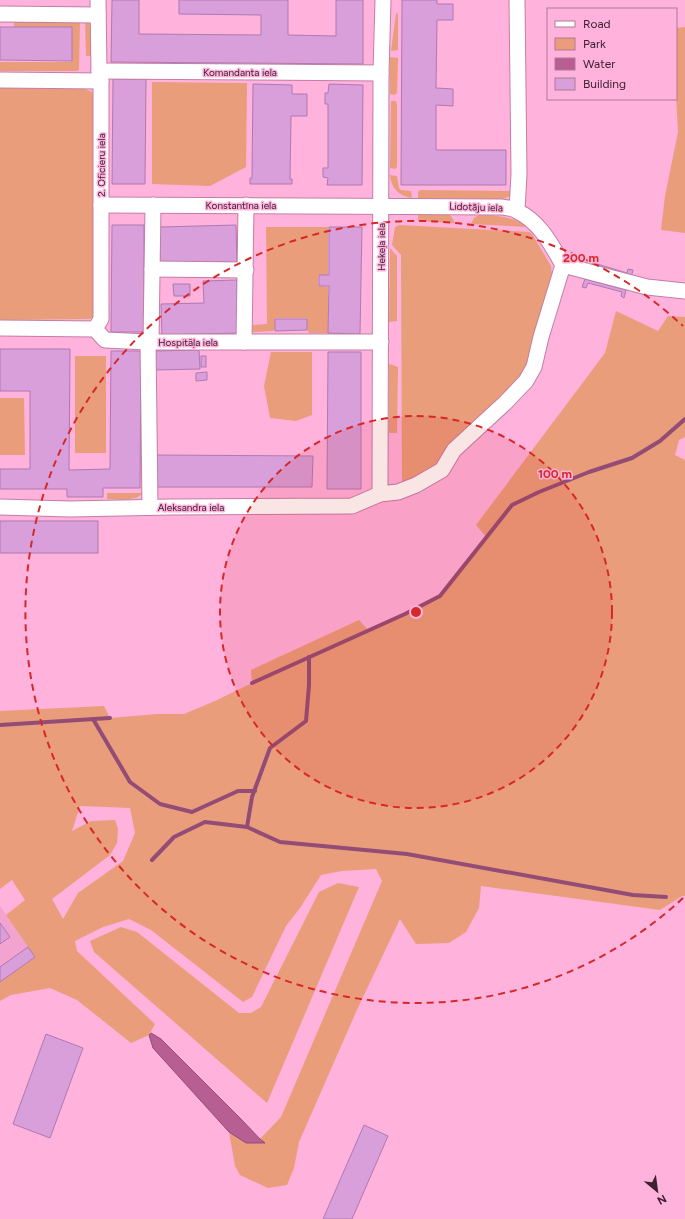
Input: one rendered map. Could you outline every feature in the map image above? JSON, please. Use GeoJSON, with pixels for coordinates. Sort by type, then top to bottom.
{"type":"FeatureCollection","features":[{"type":"Feature","properties":{"kind":"street","name":"2. Oficieru iela"},"geometry":{"type":"LineString","coordinates":[[96,329],[101,319],[100,76],[98,0]]}},
{"type":"Feature","properties":{"kind":"street","name":"Hekeļa iela"},"geometry":{"type":"LineString","coordinates":[[380,494],[381,73],[383,0]]}},
{"type":"Feature","properties":{"kind":"street"},"geometry":{"type":"LineString","coordinates":[[517,0],[519,174],[517,210]]}},
{"type":"Feature","properties":{"kind":"street"},"geometry":{"type":"LineString","coordinates":[[0,14],[98,15]]}},
{"type":"Feature","properties":{"kind":"street","name":"Komandanta iela"},"geometry":{"type":"LineString","coordinates":[[0,80],[100,76],[381,73]]}},
{"type":"Feature","properties":{"kind":"street","name":"Konstantīna iela"},"geometry":{"type":"LineString","coordinates":[[101,205],[381,206]]}},
{"type":"Feature","properties":{"kind":"street"},"geometry":{"type":"LineString","coordinates":[[150,507],[149,342],[153,205]]}},
{"type":"Feature","properties":{"kind":"street"},"geometry":{"type":"LineString","coordinates":[[244,342],[246,205]]}},
{"type":"Feature","properties":{"kind":"street","name":"Lidotāju iela"},"geometry":{"type":"LineString","coordinates":[[381,206],[502,207],[517,210],[531,220],[542,231],[563,265]]}},
{"type":"Feature","properties":{"kind":"street"},"geometry":{"type":"LineString","coordinates":[[563,265],[647,287],[685,291]]}},
{"type":"Feature","properties":{"kind":"street","name":"Aleksandra iela"},"geometry":{"type":"LineString","coordinates":[[0,507],[352,506],[380,494],[398,492],[416,485],[442,470],[454,450],[505,403],[526,381],[534,367],[541,337],[563,265]]}},
{"type":"Feature","properties":{"kind":"street"},"geometry":{"type":"LineString","coordinates":[[152,269],[246,270]]}},
{"type":"Feature","properties":{"kind":"street"},"geometry":{"type":"LineString","coordinates":[[0,328],[96,329]]}},
{"type":"Feature","properties":{"kind":"street","name":"Hospitāļa iela"},"geometry":{"type":"LineString","coordinates":[[96,329],[106,340],[149,342],[381,342]]}},
{"type":"Feature","properties":{"kind":"shaded area"},"geometry":{"type":"Polygon","coordinates":[[[0,906],[35,957],[0,982],[0,906]]]}},
{"type":"Feature","properties":{"kind":"green space"},"geometry":{"type":"Polygon","coordinates":[[[396,13],[398,14],[398,50],[391,51],[396,13]]]}},
{"type":"Feature","properties":{"kind":"green space"},"geometry":{"type":"Polygon","coordinates":[[[14,19],[80,21],[79,70],[0,71],[0,62],[72,62],[72,27],[14,27],[14,19]]]}},
{"type":"Feature","properties":{"kind":"green space"},"geometry":{"type":"Polygon","coordinates":[[[85,21],[92,21],[92,56],[86,56],[85,21]]]}},
{"type":"Feature","properties":{"kind":"green space"},"geometry":{"type":"Polygon","coordinates":[[[685,27],[685,233],[661,230],[665,196],[678,132],[676,100],[677,28],[685,27]]]}},
{"type":"Feature","properties":{"kind":"green space"},"geometry":{"type":"Polygon","coordinates":[[[390,57],[398,58],[397,93],[394,95],[390,94],[390,57]]]}},
{"type":"Feature","properties":{"kind":"green space"},"geometry":{"type":"Polygon","coordinates":[[[152,82],[247,83],[246,167],[210,186],[152,184],[152,82]]]}},
{"type":"Feature","properties":{"kind":"green space"},"geometry":{"type":"Polygon","coordinates":[[[0,88],[85,89],[92,92],[95,100],[95,317],[89,319],[0,320],[0,88]]]}},
{"type":"Feature","properties":{"kind":"green space"},"geometry":{"type":"Polygon","coordinates":[[[391,101],[396,101],[397,105],[397,167],[395,169],[390,168],[391,101]]]}},
{"type":"Feature","properties":{"kind":"green space"},"geometry":{"type":"Polygon","coordinates":[[[390,175],[397,176],[399,188],[401,190],[411,191],[412,198],[396,191],[392,184],[390,175]]]}},
{"type":"Feature","properties":{"kind":"green space"},"geometry":{"type":"Polygon","coordinates":[[[420,190],[512,191],[510,196],[503,199],[418,198],[418,192],[420,190]]]}},
{"type":"Feature","properties":{"kind":"green space"},"geometry":{"type":"Polygon","coordinates":[[[418,214],[448,214],[455,223],[418,221],[418,214]]]}},
{"type":"Feature","properties":{"kind":"green space"},"geometry":{"type":"Polygon","coordinates":[[[479,215],[505,217],[528,227],[471,224],[474,218],[479,215]]]}},
{"type":"Feature","properties":{"kind":"green space"},"geometry":{"type":"Polygon","coordinates":[[[399,225],[529,232],[532,234],[551,266],[552,276],[537,336],[523,374],[502,403],[447,447],[440,465],[402,487],[401,255],[392,245],[395,227],[399,225]]]}},
{"type":"Feature","properties":{"kind":"green space"},"geometry":{"type":"Polygon","coordinates":[[[266,227],[328,227],[328,275],[318,275],[318,286],[328,287],[328,333],[309,333],[307,329],[307,318],[275,318],[275,329],[273,331],[253,332],[253,325],[267,324],[266,227]]]}},
{"type":"Feature","properties":{"kind":"green space"},"geometry":{"type":"Polygon","coordinates":[[[390,248],[397,256],[397,321],[389,322],[390,248]]]}},
{"type":"Feature","properties":{"kind":"green space"},"geometry":{"type":"Polygon","coordinates":[[[616,311],[658,331],[668,316],[685,317],[685,437],[679,440],[675,455],[685,460],[685,896],[682,896],[660,910],[481,886],[479,908],[466,932],[449,943],[416,944],[400,919],[356,1012],[299,1142],[294,1168],[287,1185],[268,1188],[240,1175],[235,1166],[229,1132],[246,1143],[264,1143],[260,1139],[281,1117],[382,881],[376,869],[342,871],[321,875],[300,908],[286,926],[252,997],[243,1002],[151,930],[129,919],[103,927],[75,941],[77,951],[155,1024],[149,1035],[131,1043],[77,1000],[50,988],[11,995],[0,1001],[0,982],[35,957],[6,915],[25,900],[12,880],[0,889],[0,711],[104,706],[110,718],[157,714],[184,714],[252,683],[251,670],[359,620],[368,630],[405,614],[440,596],[486,537],[476,525],[605,353],[616,311]],[[80,806],[72,831],[91,821],[115,820],[118,829],[117,843],[110,855],[52,899],[63,919],[78,893],[123,861],[135,833],[130,808],[80,806]]]}},
{"type":"Feature","properties":{"kind":"green space"},"geometry":{"type":"Polygon","coordinates":[[[271,352],[312,352],[312,415],[296,421],[270,418],[264,386],[271,352]]]}},
{"type":"Feature","properties":{"kind":"green space"},"geometry":{"type":"Polygon","coordinates":[[[75,356],[106,356],[106,453],[75,453],[75,356]]]}},
{"type":"Feature","properties":{"kind":"green space"},"geometry":{"type":"Polygon","coordinates":[[[389,364],[398,367],[397,433],[389,433],[389,364]]]}},
{"type":"Feature","properties":{"kind":"green space"},"geometry":{"type":"Polygon","coordinates":[[[0,398],[24,398],[25,455],[0,455],[0,398]]]}},
{"type":"Feature","properties":{"kind":"green space"},"geometry":{"type":"Polygon","coordinates":[[[107,493],[143,493],[136,498],[131,499],[107,499],[107,493]]]}},
{"type":"Feature","properties":{"kind":"green space"},"geometry":{"type":"Polygon","coordinates":[[[338,883],[359,887],[267,1103],[94,952],[90,941],[121,927],[137,932],[239,1013],[251,1013],[261,1007],[319,892],[338,883]]]}},
{"type":"Feature","properties":{"kind":"water"},"geometry":{"type":"Polygon","coordinates":[[[151,1033],[161,1039],[265,1143],[246,1143],[229,1132],[153,1048],[149,1035],[151,1033]]]}},
{"type":"Feature","properties":{"kind":"building"},"geometry":{"type":"Polygon","coordinates":[[[112,0],[139,0],[139,34],[261,35],[261,15],[179,14],[179,0],[288,0],[288,35],[336,36],[336,0],[363,0],[363,64],[111,62],[112,0]]]}},
{"type":"Feature","properties":{"kind":"building"},"geometry":{"type":"Polygon","coordinates":[[[402,0],[437,0],[437,4],[453,4],[453,20],[437,20],[436,88],[453,89],[453,106],[436,105],[436,150],[506,150],[506,185],[401,185],[402,0]]]}},
{"type":"Feature","properties":{"kind":"building"},"geometry":{"type":"Polygon","coordinates":[[[0,27],[72,27],[72,61],[0,60],[0,27]]]}},
{"type":"Feature","properties":{"kind":"building"},"geometry":{"type":"Polygon","coordinates":[[[113,79],[146,79],[145,184],[112,184],[113,79]]]}},
{"type":"Feature","properties":{"kind":"building"},"geometry":{"type":"Polygon","coordinates":[[[253,84],[292,85],[292,94],[307,94],[307,116],[291,116],[290,179],[292,179],[292,184],[250,184],[250,178],[252,178],[253,84]]]}},
{"type":"Feature","properties":{"kind":"building"},"geometry":{"type":"Polygon","coordinates":[[[329,84],[363,85],[362,185],[327,185],[328,178],[323,177],[323,168],[328,168],[328,104],[325,104],[325,93],[328,93],[329,84]]]}},
{"type":"Feature","properties":{"kind":"building"},"geometry":{"type":"Polygon","coordinates":[[[112,225],[144,225],[144,332],[111,332],[112,225]]]}},
{"type":"Feature","properties":{"kind":"building"},"geometry":{"type":"Polygon","coordinates":[[[236,225],[237,268],[228,268],[228,262],[160,263],[160,227],[236,225]]]}},
{"type":"Feature","properties":{"kind":"building"},"geometry":{"type":"Polygon","coordinates":[[[329,227],[362,227],[360,334],[328,333],[329,286],[319,286],[319,275],[329,275],[329,227]]]}},
{"type":"Feature","properties":{"kind":"building"},"geometry":{"type":"Polygon","coordinates":[[[591,259],[595,260],[594,263],[627,273],[628,269],[633,270],[631,278],[589,266],[591,259]]]}},
{"type":"Feature","properties":{"kind":"building"},"geometry":{"type":"Polygon","coordinates":[[[585,279],[626,290],[624,298],[621,296],[622,292],[588,283],[586,288],[582,287],[585,279]]]}},
{"type":"Feature","properties":{"kind":"building"},"geometry":{"type":"Polygon","coordinates":[[[237,280],[238,333],[162,335],[161,304],[204,303],[203,281],[237,280]]]}},
{"type":"Feature","properties":{"kind":"building"},"geometry":{"type":"Polygon","coordinates":[[[173,284],[190,284],[190,296],[174,296],[173,284]]]}},
{"type":"Feature","properties":{"kind":"building"},"geometry":{"type":"Polygon","coordinates":[[[275,319],[307,319],[307,330],[275,331],[275,319]]]}},
{"type":"Feature","properties":{"kind":"building"},"geometry":{"type":"Polygon","coordinates":[[[0,349],[70,349],[69,470],[110,469],[111,351],[141,351],[140,488],[103,488],[103,497],[67,497],[67,489],[0,489],[0,469],[30,469],[30,391],[0,391],[0,349]]]}},
{"type":"Feature","properties":{"kind":"building"},"geometry":{"type":"Polygon","coordinates":[[[199,350],[200,369],[155,370],[155,351],[199,350]]]}},
{"type":"Feature","properties":{"kind":"building"},"geometry":{"type":"Polygon","coordinates":[[[328,352],[361,352],[361,489],[327,489],[328,352]]]}},
{"type":"Feature","properties":{"kind":"building"},"geometry":{"type":"Polygon","coordinates":[[[201,356],[206,356],[206,367],[201,367],[201,356]]]}},
{"type":"Feature","properties":{"kind":"building"},"geometry":{"type":"Polygon","coordinates":[[[207,372],[207,380],[196,381],[196,373],[207,372]]]}},
{"type":"Feature","properties":{"kind":"building"},"geometry":{"type":"Polygon","coordinates":[[[155,455],[313,456],[312,487],[155,487],[155,455]]]}},
{"type":"Feature","properties":{"kind":"building"},"geometry":{"type":"Polygon","coordinates":[[[0,521],[98,521],[98,553],[0,553],[0,521]]]}},
{"type":"Feature","properties":{"kind":"building"},"geometry":{"type":"Polygon","coordinates":[[[0,923],[10,937],[0,944],[0,923]]]}},
{"type":"Feature","properties":{"kind":"building"},"geometry":{"type":"Polygon","coordinates":[[[28,947],[35,957],[0,982],[0,967],[28,947]]]}},
{"type":"Feature","properties":{"kind":"building"},"geometry":{"type":"Polygon","coordinates":[[[46,1034],[83,1048],[50,1138],[13,1124],[46,1034]]]}},
{"type":"Feature","properties":{"kind":"building"},"geometry":{"type":"Polygon","coordinates":[[[364,1125],[388,1136],[352,1219],[323,1219],[364,1125]]]}},
{"type":"Feature","properties":{"kind":"waterway"},"geometry":{"type":"LineString","coordinates":[[252,683],[405,614],[440,596],[512,505],[539,492],[589,472],[632,458],[660,441],[685,419]]}},
{"type":"Feature","properties":{"kind":"waterway"},"geometry":{"type":"LineString","coordinates":[[247,827],[252,797],[270,748],[306,721],[309,685],[309,657]]}},
{"type":"Feature","properties":{"kind":"waterway"},"geometry":{"type":"LineString","coordinates":[[0,725],[110,718]]}},
{"type":"Feature","properties":{"kind":"waterway"},"geometry":{"type":"LineString","coordinates":[[93,719],[130,782],[160,804],[192,812],[238,791],[255,791]]}},
{"type":"Feature","properties":{"kind":"waterway"},"geometry":{"type":"LineString","coordinates":[[152,860],[174,837],[205,822],[247,827],[280,842],[407,854],[633,895],[666,897]]}}]}
